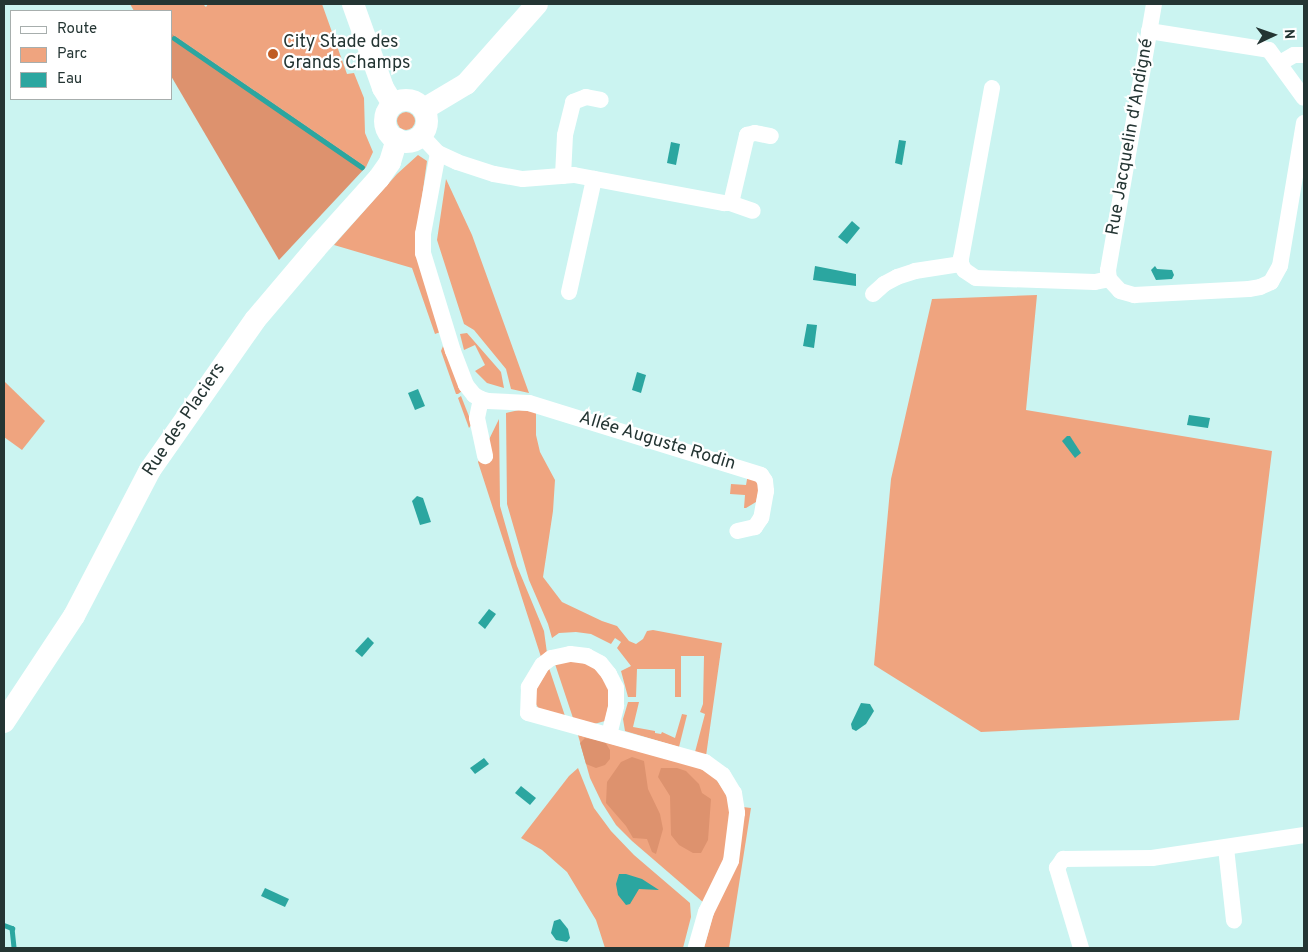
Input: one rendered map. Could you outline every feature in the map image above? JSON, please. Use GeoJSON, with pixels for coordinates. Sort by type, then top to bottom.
{"type":"FeatureCollection","features":[{"type":"Feature","properties":{"kind":"street"},"geometry":{"type":"LineString","coordinates":[[353,4],[381,83],[394,104]]}},
{"type":"Feature","properties":{"kind":"street"},"geometry":{"type":"LineString","coordinates":[[424,109],[466,84],[537,4]]}},
{"type":"Feature","properties":{"kind":"street","name":"Rue Jacquelin d'Andigné"},"geometry":{"type":"LineString","coordinates":[[1109,275],[1154,4]]}},
{"type":"Feature","properties":{"kind":"street"},"geometry":{"type":"LineString","coordinates":[[1149,31],[1268,50],[1280,63],[1304,98]]}},
{"type":"Feature","properties":{"kind":"street"},"geometry":{"type":"LineString","coordinates":[[1280,63],[1294,55],[1304,55]]}},
{"type":"Feature","properties":{"kind":"street"},"geometry":{"type":"LineString","coordinates":[[992,88],[961,264],[969,275],[976,278],[1095,282],[1109,275],[1120,291],[1134,295],[1260,288],[1271,282],[1280,266],[1304,123]]}},
{"type":"Feature","properties":{"kind":"street"},"geometry":{"type":"LineString","coordinates":[[563,176],[565,135],[573,102],[586,97],[601,100]]}},
{"type":"Feature","properties":{"kind":"street"},"geometry":{"type":"LineString","coordinates":[[410,100],[418,103],[424,109],[427,118],[426,128],[421,136],[410,142],[397,139],[387,129],[386,116],[394,104],[410,100]]}},
{"type":"Feature","properties":{"kind":"street"},"geometry":{"type":"LineString","coordinates":[[730,203],[747,135],[756,133],[771,136]]}},
{"type":"Feature","properties":{"kind":"street"},"geometry":{"type":"LineString","coordinates":[[421,136],[438,153],[479,170],[508,177],[523,179],[574,175],[730,203],[753,211]]}},
{"type":"Feature","properties":{"kind":"street","name":"Rue des Placiers"},"geometry":{"type":"LineString","coordinates":[[4,722],[74,616],[150,470],[255,320],[379,178],[390,162],[397,139]]}},
{"type":"Feature","properties":{"kind":"street"},"geometry":{"type":"LineString","coordinates":[[438,153],[423,234],[423,253],[466,384],[481,400],[477,418],[485,456]]}},
{"type":"Feature","properties":{"kind":"street"},"geometry":{"type":"LineString","coordinates":[[569,292],[594,179]]}},
{"type":"Feature","properties":{"kind":"street"},"geometry":{"type":"LineString","coordinates":[[873,294],[897,277],[915,271],[961,264]]}},
{"type":"Feature","properties":{"kind":"street","name":"Allée Auguste Rodin"},"geometry":{"type":"LineString","coordinates":[[481,400],[529,403],[761,475],[765,481],[766,491],[760,518],[755,527],[737,531]]}},
{"type":"Feature","properties":{"kind":"street"},"geometry":{"type":"LineString","coordinates":[[609,735],[617,696],[609,674],[600,663],[587,656],[570,654],[551,658],[542,665],[529,687],[528,713],[705,762],[723,775],[734,793],[738,813],[730,861],[706,912],[696,948]]}},
{"type":"Feature","properties":{"kind":"street"},"geometry":{"type":"LineString","coordinates":[[1081,948],[1057,868],[1063,859],[1152,858],[1304,835]]}},
{"type":"Feature","properties":{"kind":"street"},"geometry":{"type":"LineString","coordinates":[[1226,848],[1234,921]]}},
{"type":"Feature","properties":{"kind":"green space"},"geometry":{"type":"Polygon","coordinates":[[[130,4],[203,4],[206,7],[208,4],[322,4],[347,74],[354,73],[364,98],[365,133],[373,152],[366,167],[172,34],[172,10],[133,10],[130,4]]]}},
{"type":"Feature","properties":{"kind":"green space"},"geometry":{"type":"Polygon","coordinates":[[[406,112],[412,115],[415,121],[412,127],[406,130],[400,127],[397,121],[400,115],[406,112]]]}},
{"type":"Feature","properties":{"kind":"green space"},"geometry":{"type":"Polygon","coordinates":[[[418,155],[427,161],[416,240],[443,331],[435,334],[412,268],[334,245],[397,174],[418,155]]]}},
{"type":"Feature","properties":{"kind":"green space"},"geometry":{"type":"Polygon","coordinates":[[[446,179],[472,235],[529,393],[511,389],[506,369],[474,330],[464,324],[437,240],[446,179]]]}},
{"type":"Feature","properties":{"kind":"green space"},"geometry":{"type":"Polygon","coordinates":[[[1037,295],[1026,410],[1272,451],[1239,720],[981,732],[874,665],[891,479],[932,299],[1037,295]]]}},
{"type":"Feature","properties":{"kind":"green space"},"geometry":{"type":"Polygon","coordinates":[[[467,333],[501,372],[504,388],[487,383],[475,371],[485,365],[475,345],[464,350],[460,334],[467,333]]]}},
{"type":"Feature","properties":{"kind":"green space"},"geometry":{"type":"Polygon","coordinates":[[[443,346],[462,391],[458,394],[456,394],[441,351],[443,346]]]}},
{"type":"Feature","properties":{"kind":"green space"},"geometry":{"type":"Polygon","coordinates":[[[4,381],[45,421],[22,450],[4,437],[4,381]]]}},
{"type":"Feature","properties":{"kind":"green space"},"geometry":{"type":"Polygon","coordinates":[[[461,396],[472,424],[469,428],[458,398],[461,396]]]}},
{"type":"Feature","properties":{"kind":"green space"},"geometry":{"type":"Polygon","coordinates":[[[519,410],[536,412],[536,435],[540,452],[555,480],[553,511],[543,577],[562,602],[617,626],[629,641],[636,644],[643,639],[647,631],[653,630],[722,643],[706,756],[695,752],[705,714],[700,712],[703,704],[704,656],[681,656],[681,697],[675,697],[675,669],[637,669],[636,697],[628,697],[621,671],[631,666],[617,648],[621,642],[615,638],[611,644],[591,634],[576,632],[559,633],[552,638],[529,580],[507,504],[506,413],[519,410]]]}},
{"type":"Feature","properties":{"kind":"green space"},"geometry":{"type":"Polygon","coordinates":[[[499,419],[500,506],[517,566],[544,631],[547,653],[541,657],[478,462],[499,419]]]}},
{"type":"Feature","properties":{"kind":"green space"},"geometry":{"type":"Polygon","coordinates":[[[748,474],[760,485],[756,502],[744,508],[745,495],[730,494],[731,484],[746,485],[748,474]]]}},
{"type":"Feature","properties":{"kind":"green space"},"geometry":{"type":"Polygon","coordinates":[[[560,661],[591,661],[612,688],[605,721],[594,724],[573,718],[555,664],[560,661]]]}},
{"type":"Feature","properties":{"kind":"green space"},"geometry":{"type":"Polygon","coordinates":[[[549,668],[565,716],[539,709],[534,701],[534,693],[549,668]]]}},
{"type":"Feature","properties":{"kind":"green space"},"geometry":{"type":"Polygon","coordinates":[[[628,702],[639,702],[633,727],[655,731],[655,733],[661,734],[662,732],[675,738],[682,714],[687,715],[679,747],[625,731],[623,719],[628,702]]]}},
{"type":"Feature","properties":{"kind":"green space"},"geometry":{"type":"Polygon","coordinates":[[[578,735],[701,768],[716,779],[728,797],[730,814],[725,864],[704,903],[616,825],[602,803],[590,778],[578,735]]]}},
{"type":"Feature","properties":{"kind":"green space"},"geometry":{"type":"Polygon","coordinates":[[[578,768],[594,808],[611,831],[634,855],[690,903],[691,917],[683,948],[605,948],[596,920],[567,872],[542,850],[521,838],[569,776],[578,768]]]}},
{"type":"Feature","properties":{"kind":"green space"},"geometry":{"type":"Polygon","coordinates":[[[743,807],[751,808],[729,948],[704,948],[743,807]]]}},
{"type":"Feature","properties":{"kind":"shaded area"},"geometry":{"type":"Polygon","coordinates":[[[172,34],[366,167],[279,260],[172,78],[172,34]]]}},
{"type":"Feature","properties":{"kind":"shaded area"},"geometry":{"type":"Polygon","coordinates":[[[585,738],[605,742],[610,750],[610,759],[605,765],[596,768],[586,764],[580,743],[585,738]]]}},
{"type":"Feature","properties":{"kind":"shaded area"},"geometry":{"type":"Polygon","coordinates":[[[632,757],[644,761],[648,789],[660,814],[663,829],[656,854],[652,852],[647,839],[633,838],[626,826],[606,803],[607,782],[621,762],[632,757]]]}},
{"type":"Feature","properties":{"kind":"shaded area"},"geometry":{"type":"Polygon","coordinates":[[[661,768],[677,768],[686,771],[699,784],[702,793],[711,799],[708,840],[701,853],[693,853],[679,845],[671,835],[670,796],[658,777],[661,768]]]}},
{"type":"Feature","properties":{"kind":"water"},"geometry":{"type":"Polygon","coordinates":[[[899,140],[906,141],[902,165],[895,163],[899,140]]]}},
{"type":"Feature","properties":{"kind":"water"},"geometry":{"type":"Polygon","coordinates":[[[671,142],[680,144],[676,165],[667,163],[671,142]]]}},
{"type":"Feature","properties":{"kind":"water"},"geometry":{"type":"Polygon","coordinates":[[[852,221],[860,228],[847,244],[838,237],[852,221]]]}},
{"type":"Feature","properties":{"kind":"water"},"geometry":{"type":"Polygon","coordinates":[[[815,266],[856,274],[856,286],[813,280],[815,266]]]}},
{"type":"Feature","properties":{"kind":"water"},"geometry":{"type":"Polygon","coordinates":[[[1155,266],[1157,269],[1172,270],[1174,275],[1172,279],[1156,280],[1151,270],[1155,266]]]}},
{"type":"Feature","properties":{"kind":"water"},"geometry":{"type":"Polygon","coordinates":[[[807,324],[817,325],[814,348],[803,346],[807,324]]]}},
{"type":"Feature","properties":{"kind":"water"},"geometry":{"type":"Polygon","coordinates":[[[637,372],[646,375],[641,393],[632,390],[637,372]]]}},
{"type":"Feature","properties":{"kind":"water"},"geometry":{"type":"Polygon","coordinates":[[[418,389],[425,406],[415,410],[408,393],[418,389]]]}},
{"type":"Feature","properties":{"kind":"water"},"geometry":{"type":"Polygon","coordinates":[[[1189,415],[1210,418],[1208,428],[1187,425],[1189,415]]]}},
{"type":"Feature","properties":{"kind":"water"},"geometry":{"type":"Polygon","coordinates":[[[1067,436],[1070,436],[1081,453],[1075,458],[1062,441],[1067,436]]]}},
{"type":"Feature","properties":{"kind":"water"},"geometry":{"type":"Polygon","coordinates":[[[417,496],[423,498],[431,522],[420,525],[412,501],[417,496]]]}},
{"type":"Feature","properties":{"kind":"water"},"geometry":{"type":"Polygon","coordinates":[[[489,609],[496,614],[485,629],[478,623],[489,609]]]}},
{"type":"Feature","properties":{"kind":"water"},"geometry":{"type":"Polygon","coordinates":[[[368,637],[374,643],[362,657],[355,651],[368,637]]]}},
{"type":"Feature","properties":{"kind":"water"},"geometry":{"type":"Polygon","coordinates":[[[861,703],[870,704],[874,711],[866,724],[856,731],[852,729],[851,724],[861,703]]]}},
{"type":"Feature","properties":{"kind":"water"},"geometry":{"type":"Polygon","coordinates":[[[484,758],[489,764],[475,774],[470,768],[484,758]]]}},
{"type":"Feature","properties":{"kind":"water"},"geometry":{"type":"Polygon","coordinates":[[[521,786],[536,798],[530,805],[515,793],[521,786]]]}},
{"type":"Feature","properties":{"kind":"water"},"geometry":{"type":"Polygon","coordinates":[[[619,874],[642,879],[659,890],[639,889],[630,904],[626,905],[618,895],[616,884],[619,874]]]}},
{"type":"Feature","properties":{"kind":"water"},"geometry":{"type":"Polygon","coordinates":[[[265,888],[289,899],[285,907],[261,896],[265,888]]]}},
{"type":"Feature","properties":{"kind":"water"},"geometry":{"type":"Polygon","coordinates":[[[560,919],[568,929],[570,938],[567,942],[556,940],[551,933],[554,921],[560,919]]]}},
{"type":"Feature","properties":{"kind":"waterway"},"geometry":{"type":"LineString","coordinates":[[174,38],[362,167]]}},
{"type":"Feature","properties":{"kind":"waterway"},"geometry":{"type":"LineString","coordinates":[[4,925],[12,928],[14,948]]}},
{"type":"Feature","properties":{"kind":"place","name":"City Stade des Grands Champs"},"geometry":{"type":"Point","coordinates":[273,54]}}]}
